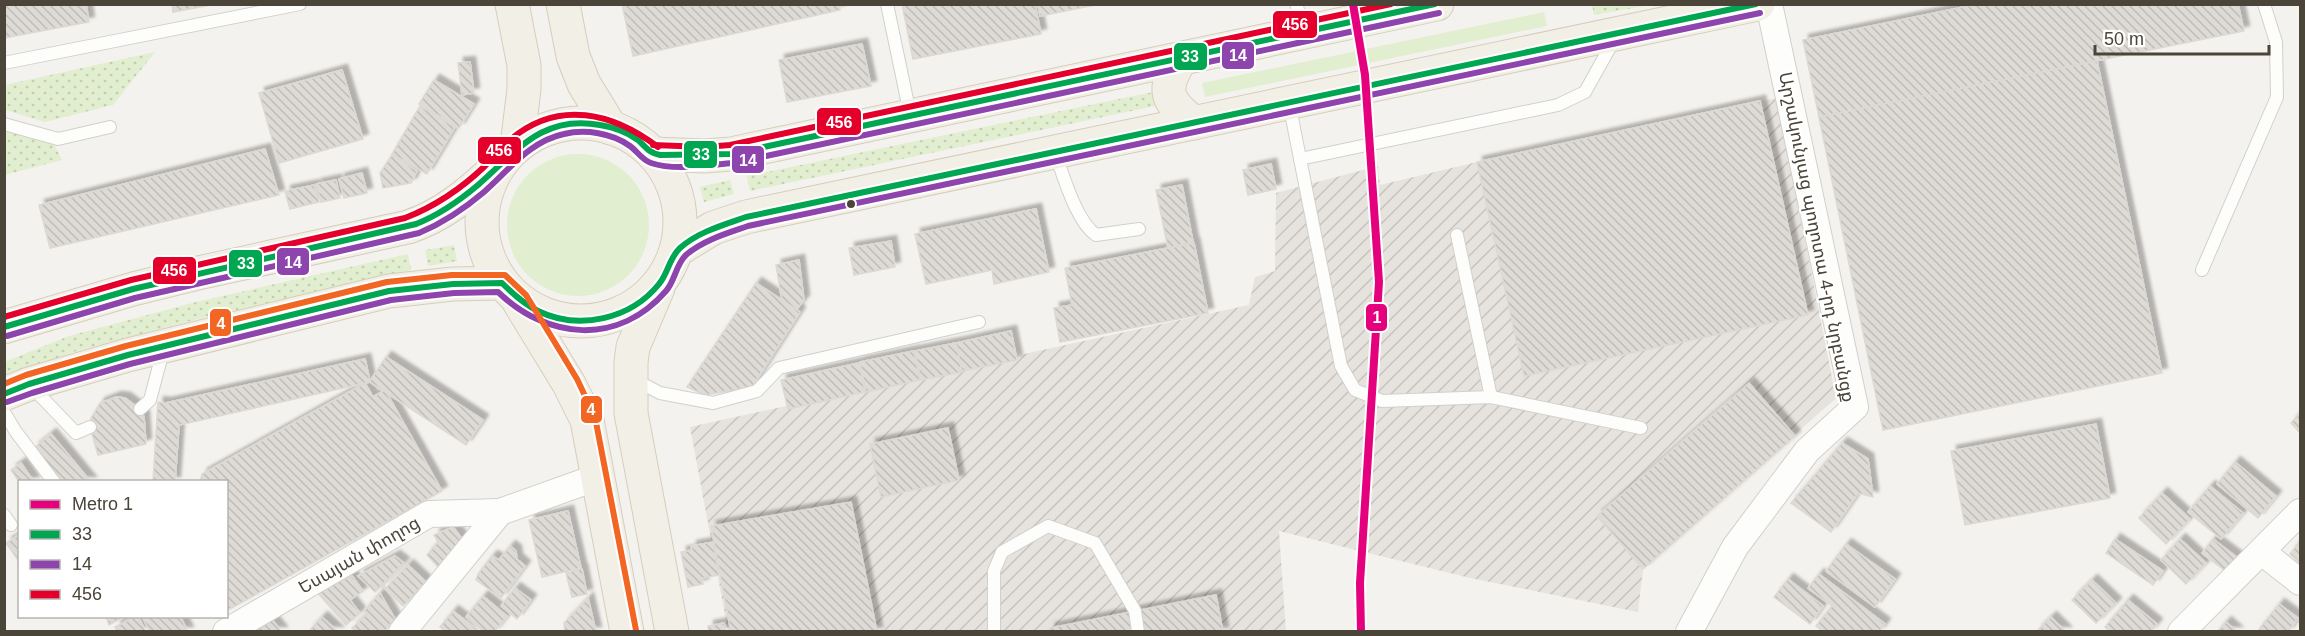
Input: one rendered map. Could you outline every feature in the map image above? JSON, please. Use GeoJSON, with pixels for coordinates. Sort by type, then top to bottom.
{"type":"FeatureCollection","features":[{"type":"Feature","properties":{"kind":"main road"},"geometry":{"type":"LineString","coordinates":[[512,4],[524,65],[524,89],[508,155],[488,187],[482,211],[482,237],[489,261],[569,384],[586,420],[627,632]]}},
{"type":"Feature","properties":{"kind":"main road"},"geometry":{"type":"LineString","coordinates":[[563,4],[573,56],[584,84],[611,128]]}},
{"type":"Feature","properties":{"kind":"main road"},"geometry":{"type":"LineString","coordinates":[[653,154],[705,156],[731,154],[1181,58],[1301,18],[1437,4]]}},
{"type":"Feature","properties":{"kind":"main road"},"geometry":{"type":"LineString","coordinates":[[677,250],[713,228],[746,217],[1758,4]]}},
{"type":"Feature","properties":{"kind":"main road"},"geometry":{"type":"LineString","coordinates":[[1181,58],[1170,77],[1169,95],[1179,111],[1194,123]]}},
{"type":"Feature","properties":{"kind":"main road"},"geometry":{"type":"LineString","coordinates":[[4,327],[134,289],[408,227],[429,220],[468,194],[508,155],[538,132],[562,124],[587,123],[611,128],[634,138],[653,154],[668,175],[678,199],[681,225],[677,250],[670,268],[660,284],[633,347],[631,378],[631,414],[672,632]]}},
{"type":"Feature","properties":{"kind":"main road"},"geometry":{"type":"LineString","coordinates":[[17,389],[164,347],[389,291],[453,284],[510,291],[546,316],[577,322],[608,319],[637,305],[660,284]]}},
{"type":"Feature","properties":{"kind":"street","name":"Արշակունյաց պողոտա 4-րդ նրբանցք"},"geometry":{"type":"LineString","coordinates":[[1689,632],[1735,547],[1749,528],[1806,451],[1855,407],[1769,4]]}},
{"type":"Feature","properties":{"kind":"street"},"geometry":{"type":"LineString","coordinates":[[402,632],[500,512],[598,477]]}},
{"type":"Feature","properties":{"kind":"street","name":"Եսայան փողոց"},"geometry":{"type":"LineString","coordinates":[[226,632],[429,514],[500,512]]}},
{"type":"Feature","properties":{"kind":"street"},"geometry":{"type":"LineString","coordinates":[[2181,632],[2301,512]]}},
{"type":"Feature","properties":{"kind":"street"},"geometry":{"type":"LineString","coordinates":[[2262,552],[2301,582]]}},
{"type":"Feature","properties":{"kind":"lane"},"geometry":{"type":"LineString","coordinates":[[4,63],[300,4]]}},
{"type":"Feature","properties":{"kind":"lane"},"geometry":{"type":"LineString","coordinates":[[886,4],[910,116]]}},
{"type":"Feature","properties":{"kind":"lane"},"geometry":{"type":"LineString","coordinates":[[2202,270],[2277,97],[2276,42],[2264,4]]}},
{"type":"Feature","properties":{"kind":"lane"},"geometry":{"type":"LineString","coordinates":[[1300,159],[1558,105],[1585,92],[1617,34]]}},
{"type":"Feature","properties":{"kind":"lane"},"geometry":{"type":"LineString","coordinates":[[1289,103],[1341,366],[1355,390],[1382,400],[1491,397],[1641,428]]}},
{"type":"Feature","properties":{"kind":"lane"},"geometry":{"type":"LineString","coordinates":[[4,124],[58,139],[110,127]]}},
{"type":"Feature","properties":{"kind":"lane"},"geometry":{"type":"LineString","coordinates":[[1055,153],[1066,185],[1087,229],[1096,235],[1139,229]]}},
{"type":"Feature","properties":{"kind":"lane"},"geometry":{"type":"LineString","coordinates":[[1457,235],[1491,397]]}},
{"type":"Feature","properties":{"kind":"lane"},"geometry":{"type":"LineString","coordinates":[[631,378],[660,393],[713,403],[757,391],[779,368],[979,322]]}},
{"type":"Feature","properties":{"kind":"lane"},"geometry":{"type":"LineString","coordinates":[[140,409],[150,400],[164,347]]}},
{"type":"Feature","properties":{"kind":"lane"},"geometry":{"type":"LineString","coordinates":[[17,389],[76,433],[90,427]]}},
{"type":"Feature","properties":{"kind":"lane"},"geometry":{"type":"LineString","coordinates":[[4,412],[16,432],[52,480]]}},
{"type":"Feature","properties":{"kind":"lane"},"geometry":{"type":"LineString","coordinates":[[994,632],[994,571],[1002,552],[1047,526],[1095,543],[1135,611],[1138,632]]}},
{"type":"Feature","properties":{"kind":"shaded area"},"geometry":{"type":"Polygon","coordinates":[[[1777,98],[1836,398],[1643,569],[1638,612],[1466,577],[1279,531],[1286,632],[728,631],[690,427],[1249,305],[1255,277],[1275,271],[1276,193],[1378,166],[1380,185],[1777,98]]]}},
{"type":"Feature","properties":{"kind":"green space"},"geometry":{"type":"Polygon","coordinates":[[[1592,4],[1650,4],[1650,5],[1594,15],[1592,4]]]}},
{"type":"Feature","properties":{"kind":"green space"},"geometry":{"type":"Polygon","coordinates":[[[1544,12],[1547,26],[1205,97],[1202,83],[1544,12]]]}},
{"type":"Feature","properties":{"kind":"green space"},"geometry":{"type":"Polygon","coordinates":[[[155,52],[113,105],[45,122],[5,110],[5,85],[155,52]]]}},
{"type":"Feature","properties":{"kind":"green space"},"geometry":{"type":"Polygon","coordinates":[[[1153,92],[1155,106],[750,191],[747,176],[1153,92]]]}},
{"type":"Feature","properties":{"kind":"green space"},"geometry":{"type":"Polygon","coordinates":[[[5,130],[55,146],[62,160],[5,175],[5,130]]]}},
{"type":"Feature","properties":{"kind":"green space"},"geometry":{"type":"Polygon","coordinates":[[[578,154],[605,160],[628,175],[643,198],[649,225],[643,252],[628,275],[605,290],[578,296],[551,290],[528,275],[513,252],[507,225],[513,198],[528,175],[551,160],[578,154]]]}},
{"type":"Feature","properties":{"kind":"green space"},"geometry":{"type":"Polygon","coordinates":[[[730,180],[734,194],[704,202],[700,187],[730,180]]]}},
{"type":"Feature","properties":{"kind":"green space"},"geometry":{"type":"Polygon","coordinates":[[[454,245],[457,261],[428,266],[425,250],[454,245]]]}},
{"type":"Feature","properties":{"kind":"green space"},"geometry":{"type":"Polygon","coordinates":[[[408,254],[411,270],[198,319],[73,352],[5,379],[4,362],[69,336],[196,302],[408,254]]]}},
{"type":"Feature","properties":{"kind":"building"},"geometry":{"type":"Polygon","coordinates":[[[4,4],[86,4],[89,22],[4,38],[4,4]]]}},
{"type":"Feature","properties":{"kind":"building"},"geometry":{"type":"Polygon","coordinates":[[[172,4],[216,4],[173,12],[172,4]]]}},
{"type":"Feature","properties":{"kind":"building"},"geometry":{"type":"Polygon","coordinates":[[[622,4],[688,4],[690,7],[702,4],[839,4],[840,10],[633,56],[622,4]]]}},
{"type":"Feature","properties":{"kind":"building"},"geometry":{"type":"Polygon","coordinates":[[[902,4],[1035,4],[1041,34],[913,59],[902,4]]]}},
{"type":"Feature","properties":{"kind":"building"},"geometry":{"type":"Polygon","coordinates":[[[1038,4],[1100,4],[1040,16],[1038,4]]]}},
{"type":"Feature","properties":{"kind":"building"},"geometry":{"type":"Polygon","coordinates":[[[1978,4],[2238,4],[2244,31],[1819,117],[1803,40],[1978,4]]]}},
{"type":"Feature","properties":{"kind":"building"},"geometry":{"type":"Polygon","coordinates":[[[862,44],[871,86],[787,102],[779,60],[862,44]]]}},
{"type":"Feature","properties":{"kind":"building"},"geometry":{"type":"Polygon","coordinates":[[[2097,61],[2162,373],[1883,430],[1819,117],[2097,61]]]}},
{"type":"Feature","properties":{"kind":"building"},"geometry":{"type":"Polygon","coordinates":[[[470,62],[474,93],[462,95],[458,63],[470,62]]]}},
{"type":"Feature","properties":{"kind":"building"},"geometry":{"type":"Polygon","coordinates":[[[342,70],[363,139],[279,163],[259,93],[342,70]]]}},
{"type":"Feature","properties":{"kind":"building"},"geometry":{"type":"Polygon","coordinates":[[[434,80],[474,104],[459,128],[419,104],[434,80]]]}},
{"type":"Feature","properties":{"kind":"building"},"geometry":{"type":"Polygon","coordinates":[[[1760,101],[1808,315],[1524,376],[1477,162],[1760,101]]]}},
{"type":"Feature","properties":{"kind":"building"},"geometry":{"type":"Polygon","coordinates":[[[420,106],[455,127],[427,174],[392,154],[420,106]]]}},
{"type":"Feature","properties":{"kind":"building"},"geometry":{"type":"Polygon","coordinates":[[[265,149],[279,195],[50,248],[39,205],[265,149]]]}},
{"type":"Feature","properties":{"kind":"building"},"geometry":{"type":"Polygon","coordinates":[[[392,155],[417,171],[411,183],[383,188],[380,173],[392,155]]]}},
{"type":"Feature","properties":{"kind":"building"},"geometry":{"type":"Polygon","coordinates":[[[1271,164],[1276,189],[1248,195],[1243,170],[1271,164]]]}},
{"type":"Feature","properties":{"kind":"building"},"geometry":{"type":"Polygon","coordinates":[[[362,173],[367,193],[344,198],[339,179],[362,173]]]}},
{"type":"Feature","properties":{"kind":"building"},"geometry":{"type":"Polygon","coordinates":[[[336,180],[340,198],[321,202],[316,184],[336,180]]]}},
{"type":"Feature","properties":{"kind":"building"},"geometry":{"type":"Polygon","coordinates":[[[314,185],[319,202],[290,209],[285,191],[314,185]]]}},
{"type":"Feature","properties":{"kind":"building"},"geometry":{"type":"Polygon","coordinates":[[[1182,185],[1193,242],[1168,248],[1156,190],[1182,185]]]}},
{"type":"Feature","properties":{"kind":"building"},"geometry":{"type":"Polygon","coordinates":[[[1036,209],[1049,272],[994,284],[992,270],[926,284],[915,234],[1036,209]]]}},
{"type":"Feature","properties":{"kind":"building"},"geometry":{"type":"Polygon","coordinates":[[[891,241],[895,267],[854,275],[849,248],[891,241]]]}},
{"type":"Feature","properties":{"kind":"building"},"geometry":{"type":"Polygon","coordinates":[[[1194,243],[1208,313],[1060,342],[1054,308],[1072,305],[1065,268],[1194,243]]]}},
{"type":"Feature","properties":{"kind":"building"},"geometry":{"type":"Polygon","coordinates":[[[799,260],[804,300],[796,310],[782,301],[776,265],[799,260]]]}},
{"type":"Feature","properties":{"kind":"building"},"geometry":{"type":"Polygon","coordinates":[[[756,283],[800,312],[752,387],[705,395],[687,387],[756,283]]]}},
{"type":"Feature","properties":{"kind":"building"},"geometry":{"type":"Polygon","coordinates":[[[1011,331],[1017,360],[962,371],[956,343],[1011,331]]]}},
{"type":"Feature","properties":{"kind":"building"},"geometry":{"type":"Polygon","coordinates":[[[956,343],[962,372],[921,380],[915,351],[956,343]]]}},
{"type":"Feature","properties":{"kind":"building"},"geometry":{"type":"Polygon","coordinates":[[[914,351],[920,380],[866,392],[860,362],[914,351]]]}},
{"type":"Feature","properties":{"kind":"building"},"geometry":{"type":"Polygon","coordinates":[[[386,357],[483,420],[466,445],[370,382],[179,425],[175,480],[153,480],[158,402],[166,403],[365,359],[370,381],[386,357]]]}},
{"type":"Feature","properties":{"kind":"building"},"geometry":{"type":"Polygon","coordinates":[[[859,363],[865,392],[788,409],[781,380],[859,363]]]}},
{"type":"Feature","properties":{"kind":"building"},"geometry":{"type":"Polygon","coordinates":[[[365,383],[373,397],[385,390],[442,491],[228,610],[228,480],[200,480],[202,474],[365,383]]]}},
{"type":"Feature","properties":{"kind":"building"},"geometry":{"type":"Polygon","coordinates":[[[1749,383],[1795,436],[1643,569],[1597,516],[1749,383]]]}},
{"type":"Feature","properties":{"kind":"building"},"geometry":{"type":"Polygon","coordinates":[[[116,397],[125,398],[140,409],[144,417],[146,444],[98,455],[90,427],[91,418],[100,403],[116,397]]]}},
{"type":"Feature","properties":{"kind":"building"},"geometry":{"type":"Polygon","coordinates":[[[2300,413],[2300,433],[2291,423],[2300,413]]]}},
{"type":"Feature","properties":{"kind":"building"},"geometry":{"type":"Polygon","coordinates":[[[2096,424],[2110,498],[1965,525],[1951,451],[2096,424]]]}},
{"type":"Feature","properties":{"kind":"building"},"geometry":{"type":"Polygon","coordinates":[[[948,428],[959,480],[881,497],[870,444],[948,428]]]}},
{"type":"Feature","properties":{"kind":"building"},"geometry":{"type":"Polygon","coordinates":[[[51,434],[89,480],[61,480],[34,448],[51,434]]]}},
{"type":"Feature","properties":{"kind":"building"},"geometry":{"type":"Polygon","coordinates":[[[1842,443],[1868,459],[1873,497],[1858,493],[1831,532],[1791,503],[1842,443]]]}},
{"type":"Feature","properties":{"kind":"building"},"geometry":{"type":"Polygon","coordinates":[[[2235,462],[2276,496],[2258,518],[2217,484],[2235,462]]]}},
{"type":"Feature","properties":{"kind":"building"},"geometry":{"type":"Polygon","coordinates":[[[21,463],[33,480],[18,480],[11,470],[21,463]]]}},
{"type":"Feature","properties":{"kind":"building"},"geometry":{"type":"Polygon","coordinates":[[[2210,486],[2243,513],[2221,539],[2188,512],[2210,486]]]}},
{"type":"Feature","properties":{"kind":"building"},"geometry":{"type":"Polygon","coordinates":[[[2162,493],[2190,519],[2166,544],[2139,518],[2162,493]]]}},
{"type":"Feature","properties":{"kind":"building"},"geometry":{"type":"Polygon","coordinates":[[[851,502],[877,632],[731,632],[711,526],[851,502]]]}},
{"type":"Feature","properties":{"kind":"building"},"geometry":{"type":"Polygon","coordinates":[[[568,511],[581,568],[542,577],[529,520],[568,511]]]}},
{"type":"Feature","properties":{"kind":"building"},"geometry":{"type":"Polygon","coordinates":[[[453,527],[463,540],[440,569],[427,555],[438,542],[434,535],[453,527]]]}},
{"type":"Feature","properties":{"kind":"building"},"geometry":{"type":"Polygon","coordinates":[[[18,535],[18,560],[6,543],[18,535]]]}},
{"type":"Feature","properties":{"kind":"building"},"geometry":{"type":"Polygon","coordinates":[[[2115,539],[2163,571],[2153,585],[2106,553],[2115,539]]]}},
{"type":"Feature","properties":{"kind":"building"},"geometry":{"type":"Polygon","coordinates":[[[2180,539],[2206,563],[2186,584],[2161,560],[2180,539]]]}},
{"type":"Feature","properties":{"kind":"building"},"geometry":{"type":"Polygon","coordinates":[[[2213,539],[2239,559],[2228,573],[2202,553],[2213,539]]]}},
{"type":"Feature","properties":{"kind":"building"},"geometry":{"type":"Polygon","coordinates":[[[2300,541],[2300,563],[2290,554],[2300,541]]]}},
{"type":"Feature","properties":{"kind":"building"},"geometry":{"type":"Polygon","coordinates":[[[713,542],[719,575],[702,578],[703,584],[688,587],[681,552],[692,550],[691,546],[713,542]]]}},
{"type":"Feature","properties":{"kind":"building"},"geometry":{"type":"Polygon","coordinates":[[[1846,544],[1895,579],[1875,607],[1826,571],[1846,544]]]}},
{"type":"Feature","properties":{"kind":"building"},"geometry":{"type":"Polygon","coordinates":[[[510,546],[516,551],[517,559],[525,566],[501,598],[476,580],[492,556],[499,560],[510,546]]]}},
{"type":"Feature","properties":{"kind":"building"},"geometry":{"type":"Polygon","coordinates":[[[395,556],[404,563],[375,592],[358,576],[395,556]]]}},
{"type":"Feature","properties":{"kind":"building"},"geometry":{"type":"Polygon","coordinates":[[[408,565],[426,582],[403,606],[385,589],[408,565]]]}},
{"type":"Feature","properties":{"kind":"building"},"geometry":{"type":"Polygon","coordinates":[[[582,569],[587,594],[572,597],[566,573],[582,569]]]}},
{"type":"Feature","properties":{"kind":"building"},"geometry":{"type":"Polygon","coordinates":[[[1819,574],[1885,624],[1879,632],[1823,632],[1816,626],[1832,606],[1808,588],[1819,574]]]}},
{"type":"Feature","properties":{"kind":"building"},"geometry":{"type":"Polygon","coordinates":[[[352,576],[363,591],[350,600],[360,613],[346,625],[316,591],[352,576]]]}},
{"type":"Feature","properties":{"kind":"building"},"geometry":{"type":"Polygon","coordinates":[[[1788,579],[1823,606],[1810,624],[1774,597],[1788,579]]]}},
{"type":"Feature","properties":{"kind":"building"},"geometry":{"type":"Polygon","coordinates":[[[2092,580],[2116,603],[2096,623],[2072,600],[2092,580]]]}},
{"type":"Feature","properties":{"kind":"building"},"geometry":{"type":"Polygon","coordinates":[[[515,588],[531,600],[517,619],[501,606],[515,588]]]}},
{"type":"Feature","properties":{"kind":"building"},"geometry":{"type":"Polygon","coordinates":[[[380,593],[395,619],[384,632],[356,632],[352,628],[367,614],[364,611],[380,593]]]}},
{"type":"Feature","properties":{"kind":"building"},"geometry":{"type":"Polygon","coordinates":[[[1216,595],[1223,632],[1050,632],[1050,628],[1216,595]]]}},
{"type":"Feature","properties":{"kind":"building"},"geometry":{"type":"Polygon","coordinates":[[[483,596],[507,616],[494,632],[484,632],[466,617],[483,596]]]}},
{"type":"Feature","properties":{"kind":"building"},"geometry":{"type":"Polygon","coordinates":[[[588,598],[596,632],[565,632],[564,623],[588,598]]]}},
{"type":"Feature","properties":{"kind":"building"},"geometry":{"type":"Polygon","coordinates":[[[2128,600],[2157,624],[2150,632],[2110,632],[2105,627],[2128,600]]]}},
{"type":"Feature","properties":{"kind":"building"},"geometry":{"type":"Polygon","coordinates":[[[2279,604],[2298,618],[2288,632],[2257,632],[2279,604]]]}},
{"type":"Feature","properties":{"kind":"building"},"geometry":{"type":"Polygon","coordinates":[[[453,611],[477,629],[474,632],[446,632],[440,627],[453,611]]]}},
{"type":"Feature","properties":{"kind":"building"},"geometry":{"type":"Polygon","coordinates":[[[270,617],[282,632],[251,632],[270,617]]]}},
{"type":"Feature","properties":{"kind":"building"},"geometry":{"type":"Polygon","coordinates":[[[322,617],[338,632],[309,631],[322,617]]]}},
{"type":"Feature","properties":{"kind":"building"},"geometry":{"type":"Polygon","coordinates":[[[2051,617],[2066,632],[2037,631],[2051,617]]]}},
{"type":"Feature","properties":{"kind":"building"},"geometry":{"type":"Polygon","coordinates":[[[107,618],[121,618],[109,625],[107,618]]]}},
{"type":"Feature","properties":{"kind":"building"},"geometry":{"type":"Polygon","coordinates":[[[132,618],[139,618],[146,632],[118,632],[115,627],[132,618]]]}},
{"type":"Feature","properties":{"kind":"building"},"geometry":{"type":"Polygon","coordinates":[[[143,618],[181,618],[188,632],[150,632],[143,618]]]}},
{"type":"Feature","properties":{"kind":"building"},"geometry":{"type":"Polygon","coordinates":[[[2226,622],[2237,632],[2217,632],[2226,622]]]}},
{"type":"Feature","properties":{"kind":"building"},"geometry":{"type":"Polygon","coordinates":[[[724,623],[726,632],[709,632],[708,626],[724,623]]]}},
{"type":"Feature","properties":{"kind":"metro line","name":"1"},"geometry":{"type":"LineString","coordinates":[[1353,4],[1365,75],[1379,282],[1360,583],[1361,632]]}},
{"type":"Feature","properties":{"kind":"transit line","name":"456"},"geometry":{"type":"LineString","coordinates":[[653,145],[705,147],[730,145],[1391,4]]}},
{"type":"Feature","properties":{"kind":"transit line","name":"33"},"geometry":{"type":"LineString","coordinates":[[4,327],[133,289],[416,224],[464,197],[532,138],[562,125],[580,123],[600,125],[625,132],[650,151],[660,155],[731,154],[1435,4]]}},
{"type":"Feature","properties":{"kind":"transit line","name":"33"},"geometry":{"type":"LineString","coordinates":[[4,394],[29,384],[128,355],[389,291],[453,284],[502,283],[528,305],[554,317],[570,320],[603,318],[634,306],[647,296],[662,280],[676,252],[687,242],[746,217],[1756,4]]}},
{"type":"Feature","properties":{"kind":"transit line","name":"14"},"geometry":{"type":"LineString","coordinates":[[7,336],[135,298],[419,233],[469,204],[530,150],[564,134],[589,132],[607,135],[630,146],[648,162],[670,167],[733,163],[1439,13]]}},
{"type":"Feature","properties":{"kind":"transit line","name":"14"},"geometry":{"type":"LineString","coordinates":[[7,402],[130,364],[391,300],[454,293],[498,292],[518,308],[539,320],[560,327],[583,330],[605,328],[627,321],[647,309],[666,291],[686,255],[700,245],[748,226],[1760,13]]}},
{"type":"Feature","properties":{"kind":"transit line","name":"456"},"geometry":{"type":"LineString","coordinates":[[4,317],[131,280],[405,218],[448,196],[485,166],[511,139],[529,126],[548,119],[567,115],[586,115],[604,119],[641,135],[658,147]]}},
{"type":"Feature","properties":{"kind":"transit line","name":"4"},"geometry":{"type":"LineString","coordinates":[[4,384],[26,375],[126,346],[387,282],[452,275],[505,275],[526,295],[577,379],[595,417],[636,630]]}}]}
